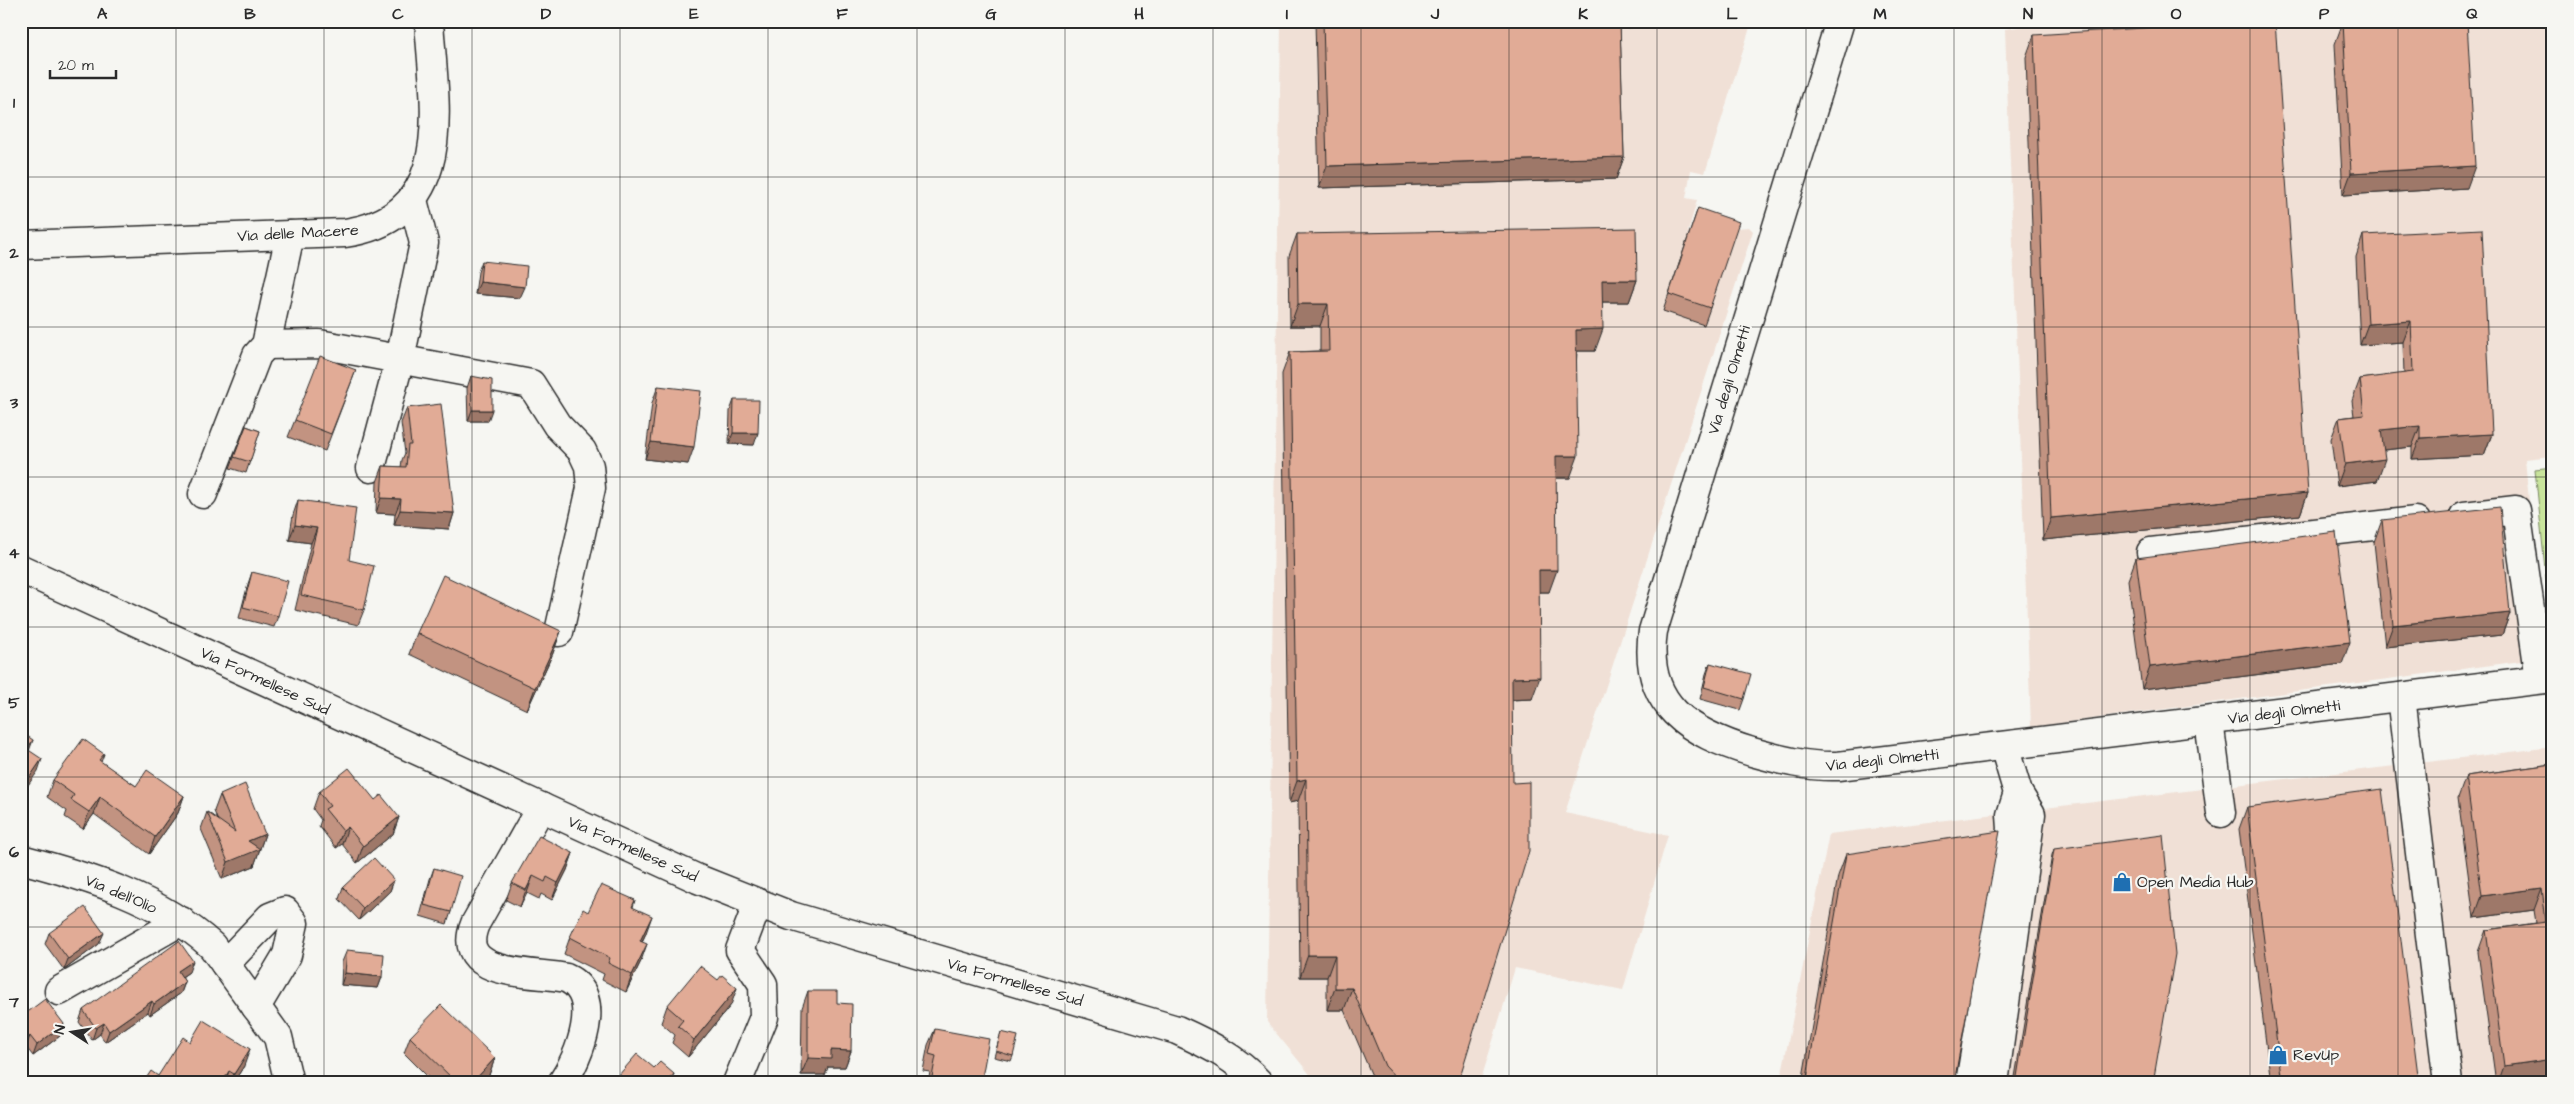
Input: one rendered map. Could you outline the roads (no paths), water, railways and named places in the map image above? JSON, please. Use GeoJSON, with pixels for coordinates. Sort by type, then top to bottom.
{"type":"FeatureCollection","features":[{"type":"Feature","properties":{"kind":"street","name":"Via delle Macere"},"geometry":{"type":"LineString","coordinates":[[21,245],[345,233],[376,226],[396,216],[413,200],[425,177],[433,140],[434,98],[429,21]]}},
{"type":"Feature","properties":{"kind":"street","name":"Via degli Olmetti"},"geometry":{"type":"LineString","coordinates":[[1840,21],[1663,594],[1652,638],[1653,667],[1657,684],[1668,704],[1690,726],[1726,744],[1788,762],[1813,766],[1848,765],[2546,679]]}},
{"type":"Feature","properties":{"kind":"street"},"geometry":{"type":"LineString","coordinates":[[371,468],[400,358],[424,243],[413,200]]}},
{"type":"Feature","properties":{"kind":"street"},"geometry":{"type":"LineString","coordinates":[[203,494],[257,355],[266,345],[290,235]]}},
{"type":"Feature","properties":{"kind":"street"},"geometry":{"type":"LineString","coordinates":[[266,345],[319,344],[531,384],[556,425],[582,451],[589,466],[592,488],[559,632]]}},
{"type":"Feature","properties":{"kind":"street"},"geometry":{"type":"LineString","coordinates":[[2151,552],[2516,510],[2546,679]]}},
{"type":"Feature","properties":{"kind":"street","name":"Via Formellese Sud"},"geometry":{"type":"LineString","coordinates":[[21,569],[698,879],[791,916],[1177,1030],[1221,1051],[1249,1072],[1259,1083]]}},
{"type":"Feature","properties":{"kind":"street"},"geometry":{"type":"LineString","coordinates":[[2401,697],[2448,1083]]}},
{"type":"Feature","properties":{"kind":"street"},"geometry":{"type":"LineString","coordinates":[[2209,721],[2221,813]]}},
{"type":"Feature","properties":{"kind":"street"},"geometry":{"type":"LineString","coordinates":[[1994,1083],[2031,814],[2018,793],[2004,746]]}},
{"type":"Feature","properties":{"kind":"street"},"geometry":{"type":"LineString","coordinates":[[1970,1083],[2012,828],[2011,815],[2018,793]]}},
{"type":"Feature","properties":{"kind":"street"},"geometry":{"type":"LineString","coordinates":[[541,807],[475,924],[470,944],[474,955],[490,966],[566,978],[575,982],[580,988],[586,1006],[584,1030],[576,1058],[562,1083]]}},
{"type":"Feature","properties":{"kind":"street","name":"Via dell'Olio"},"geometry":{"type":"LineString","coordinates":[[21,859],[121,891],[181,921],[218,955],[278,1037],[289,1083]]}},
{"type":"Feature","properties":{"kind":"street"},"geometry":{"type":"LineString","coordinates":[[738,1083],[764,1018],[763,984],[740,950],[758,903]]}},
{"type":"Feature","properties":{"kind":"street"},"geometry":{"type":"LineString","coordinates":[[218,955],[270,917],[285,912],[294,923],[287,955],[256,1007]]}},
{"type":"Feature","properties":{"kind":"street"},"geometry":{"type":"LineString","coordinates":[[59,991],[181,921]]}},
{"type":"Feature","properties":{"kind":"place","name":"Open Media Hub"},"geometry":{"type":"Point","coordinates":[2122,882]}},
{"type":"Feature","properties":{"kind":"place","name":"RevUp"},"geometry":{"type":"Point","coordinates":[2278,1055]}}]}
